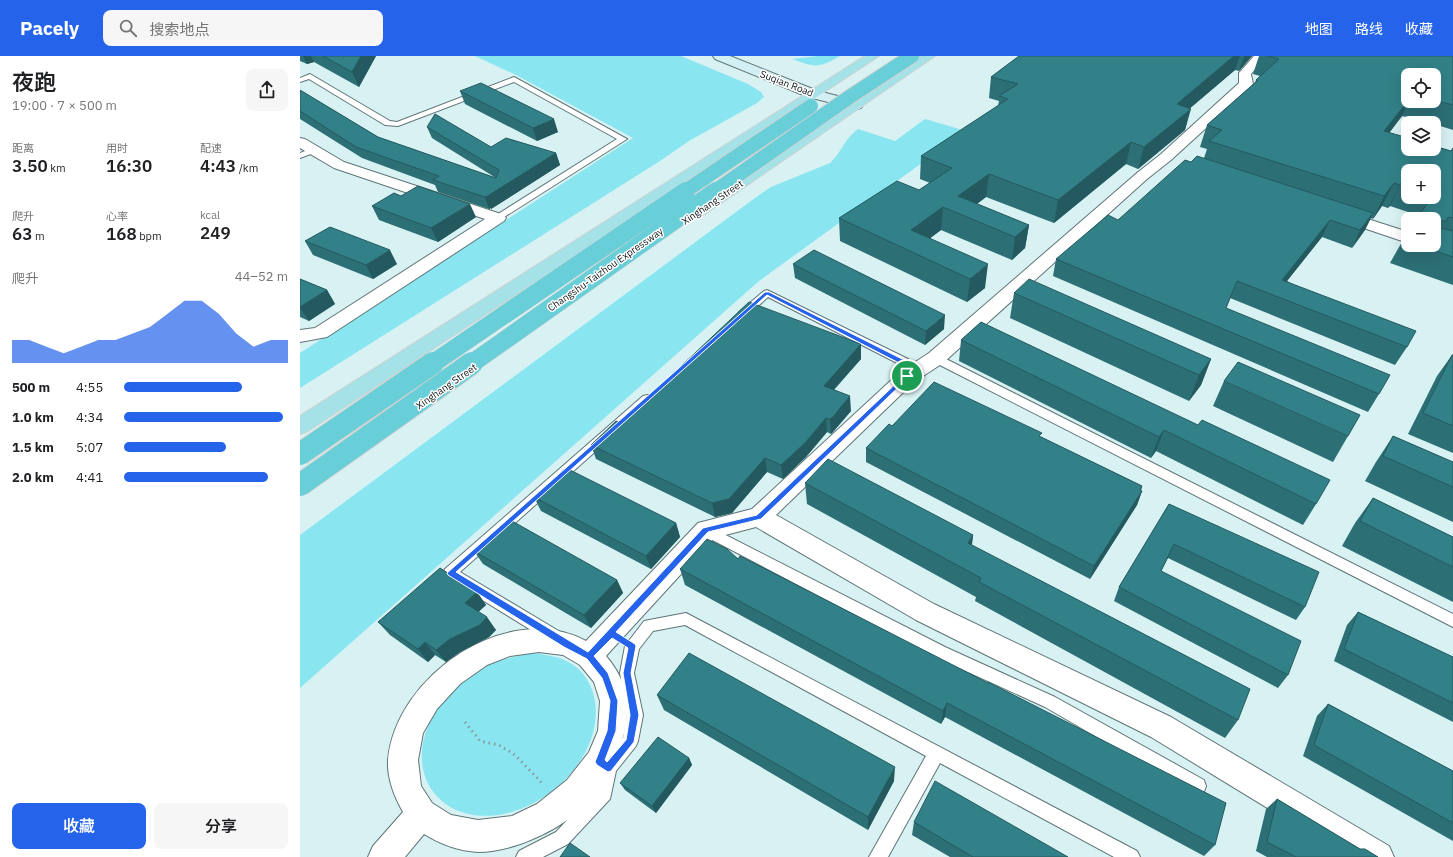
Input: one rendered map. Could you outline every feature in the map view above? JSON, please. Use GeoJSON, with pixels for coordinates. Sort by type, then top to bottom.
{"type":"FeatureCollection","features":[{"type":"Feature","properties":{"kind":"highway","name":"Changshu-Taizhou Expressway"},"geometry":{"type":"LineString","coordinates":[[300,454],[825,96],[887,56]]}},
{"type":"Feature","properties":{"kind":"highway","name":"Changshu-Taizhou Expressway"},"geometry":{"type":"LineString","coordinates":[[300,486],[842,102],[912,56]]}},
{"type":"Feature","properties":{"kind":"main road","name":"Suqian Road"},"geometry":{"type":"LineString","coordinates":[[719,56],[819,90],[856,105]]}},
{"type":"Feature","properties":{"kind":"main road"},"geometry":{"type":"LineString","coordinates":[[748,56],[819,90]]}},
{"type":"Feature","properties":{"kind":"main road"},"geometry":{"type":"LineString","coordinates":[[300,426],[873,56]]}},
{"type":"Feature","properties":{"kind":"main road","name":"Xinghang Street"},"geometry":{"type":"LineString","coordinates":[[300,486],[665,234],[929,56]]}},
{"type":"Feature","properties":{"kind":"street"},"geometry":{"type":"LineString","coordinates":[[578,650],[611,633],[706,530],[759,517],[907,376],[936,358],[1142,176],[1174,160],[1246,84],[1244,73],[1261,56]]}},
{"type":"Feature","properties":{"kind":"street"},"geometry":{"type":"LineString","coordinates":[[300,142],[307,153],[498,218]]}},
{"type":"Feature","properties":{"kind":"street"},"geometry":{"type":"LineString","coordinates":[[1325,210],[1401,236]]}},
{"type":"Feature","properties":{"kind":"street"},"geometry":{"type":"LineString","coordinates":[[300,336],[320,333],[498,218]]}},
{"type":"Feature","properties":{"kind":"street"},"geometry":{"type":"LineString","coordinates":[[759,517],[925,612],[1161,727],[1378,857]]}},
{"type":"Feature","properties":{"kind":"street"},"geometry":{"type":"LineString","coordinates":[[539,640],[578,650],[606,676],[614,701],[612,731],[604,765],[578,791],[548,815],[513,831],[478,836],[446,830],[421,814],[407,790],[403,760],[410,729],[427,700],[450,675],[478,656],[509,644],[539,640]]}},
{"type":"Feature","properties":{"kind":"street"},"geometry":{"type":"LineString","coordinates":[[384,857],[421,814]]}},
{"type":"Feature","properties":{"kind":"lane"},"geometry":{"type":"LineString","coordinates":[[300,80],[310,76],[388,123],[398,124],[514,79],[623,138],[498,218]]}},
{"type":"Feature","properties":{"kind":"lane"},"geometry":{"type":"LineString","coordinates":[[733,323],[767,293],[904,362],[907,376]]}},
{"type":"Feature","properties":{"kind":"lane"},"geometry":{"type":"LineString","coordinates":[[936,358],[1453,621]]}},
{"type":"Feature","properties":{"kind":"lane"},"geometry":{"type":"LineString","coordinates":[[578,650],[450,573],[657,390]]}},
{"type":"Feature","properties":{"kind":"lane"},"geometry":{"type":"LineString","coordinates":[[706,530],[940,652],[1050,702],[1198,786]]}},
{"type":"Feature","properties":{"kind":"lane"},"geometry":{"type":"LineString","coordinates":[[525,857],[562,838],[604,793],[604,765],[630,742],[635,715],[627,673],[632,646],[649,625],[686,619],[1131,857]]}},
{"type":"Feature","properties":{"kind":"lane"},"geometry":{"type":"LineString","coordinates":[[611,633],[632,646]]}},
{"type":"Feature","properties":{"kind":"lane"},"geometry":{"type":"LineString","coordinates":[[878,857],[937,753]]}},
{"type":"Feature","properties":{"kind":"path"},"geometry":{"type":"LineString","coordinates":[[465,722],[480,741],[499,745],[515,755],[540,782],[548,787],[578,791]]}},
{"type":"Feature","properties":{"kind":"shaded area"},"geometry":{"type":"Polygon","coordinates":[[[475,56],[681,56],[748,84],[761,92],[764,97],[757,103],[689,141],[660,161],[300,388],[300,353],[633,138],[516,75],[475,56]]]}},
{"type":"Feature","properties":{"kind":"shaded area"},"geometry":{"type":"Polygon","coordinates":[[[818,56],[840,56],[821,65],[806,64],[792,59],[818,56]]]}},
{"type":"Feature","properties":{"kind":"shaded area"},"geometry":{"type":"Polygon","coordinates":[[[925,119],[966,131],[759,281],[300,688],[300,535],[759,195],[771,187],[830,163],[849,137],[858,129],[895,141],[925,119]]]}},
{"type":"Feature","properties":{"kind":"shaded area"},"geometry":{"type":"Polygon","coordinates":[[[533,653],[552,656],[575,666],[584,675],[590,685],[595,702],[594,727],[586,751],[571,773],[552,792],[528,806],[504,814],[478,815],[454,809],[433,792],[424,774],[422,759],[423,743],[428,727],[435,713],[444,699],[456,687],[476,672],[499,661],[533,653]]]}},
{"type":"Feature","properties":{"kind":"building"},"geometry":{"type":"Polygon","coordinates":[[[323,56],[361,56],[352,72],[323,56]]]}},
{"type":"Feature","properties":{"kind":"building"},"geometry":{"type":"Polygon","coordinates":[[[1019,56],[1234,56],[1177,104],[1191,109],[1144,147],[1131,142],[1058,200],[989,174],[958,196],[1029,225],[1015,237],[943,207],[911,230],[988,264],[970,279],[839,218],[897,181],[919,190],[952,168],[921,156],[1008,99],[999,96],[1018,84],[991,77],[1019,56]]]}},
{"type":"Feature","properties":{"kind":"building"},"geometry":{"type":"Polygon","coordinates":[[[1267,56],[1453,56],[1453,105],[1441,102],[1441,68],[1401,68],[1401,108],[1402,108],[1384,131],[1401,136],[1401,156],[1441,156],[1441,148],[1451,151],[1453,148],[1453,218],[1448,217],[1446,221],[1441,221],[1441,212],[1422,212],[1427,204],[1441,204],[1441,164],[1401,164],[1400,185],[1394,183],[1384,196],[1209,141],[1222,130],[1207,125],[1258,80],[1256,80],[1279,59],[1267,56]]]}},
{"type":"Feature","properties":{"kind":"building"},"geometry":{"type":"Polygon","coordinates":[[[481,83],[554,119],[533,128],[460,91],[481,83]]]}},
{"type":"Feature","properties":{"kind":"building"},"geometry":{"type":"Polygon","coordinates":[[[300,90],[378,137],[496,178],[499,170],[427,127],[435,114],[491,147],[506,138],[556,153],[485,197],[433,180],[439,176],[356,147],[300,111],[300,90]]]}},
{"type":"Feature","properties":{"kind":"building"},"geometry":{"type":"Polygon","coordinates":[[[1197,156],[1373,213],[1360,230],[1330,220],[1282,280],[1416,331],[1407,347],[1237,281],[1226,308],[1390,375],[1379,394],[1056,259],[1108,215],[1118,220],[1185,160],[1191,162],[1197,156]]]}},
{"type":"Feature","properties":{"kind":"building"},"geometry":{"type":"Polygon","coordinates":[[[418,186],[470,204],[431,228],[372,206],[394,193],[401,196],[418,186]]]}},
{"type":"Feature","properties":{"kind":"building"},"geometry":{"type":"Polygon","coordinates":[[[330,227],[390,250],[366,265],[305,241],[330,227]]]}},
{"type":"Feature","properties":{"kind":"building"},"geometry":{"type":"Polygon","coordinates":[[[1441,228],[1453,231],[1453,257],[1438,252],[1441,252],[1441,228]]]}},
{"type":"Feature","properties":{"kind":"building"},"geometry":{"type":"Polygon","coordinates":[[[814,250],[945,315],[926,331],[793,264],[814,250]]]}},
{"type":"Feature","properties":{"kind":"building"},"geometry":{"type":"Polygon","coordinates":[[[300,279],[327,290],[300,307],[300,279]]]}},
{"type":"Feature","properties":{"kind":"building"},"geometry":{"type":"Polygon","coordinates":[[[1029,279],[1211,359],[1199,375],[1014,293],[1029,279]]]}},
{"type":"Feature","properties":{"kind":"building"},"geometry":{"type":"Polygon","coordinates":[[[749,302],[861,344],[824,386],[850,396],[833,417],[830,419],[826,418],[805,443],[781,465],[765,458],[729,499],[712,503],[591,445],[616,421],[621,423],[749,302]]]}},
{"type":"Feature","properties":{"kind":"building"},"geometry":{"type":"Polygon","coordinates":[[[981,322],[1198,425],[1202,420],[1330,480],[1316,504],[1164,430],[1159,437],[961,340],[981,322]]]}},
{"type":"Feature","properties":{"kind":"building"},"geometry":{"type":"Polygon","coordinates":[[[1453,355],[1453,426],[1423,413],[1453,355]]]}},
{"type":"Feature","properties":{"kind":"building"},"geometry":{"type":"Polygon","coordinates":[[[1238,362],[1360,415],[1348,436],[1224,381],[1238,362]]]}},
{"type":"Feature","properties":{"kind":"building"},"geometry":{"type":"Polygon","coordinates":[[[934,382],[1042,433],[1039,436],[1142,486],[1140,490],[1142,491],[1094,566],[866,448],[889,424],[892,426],[934,382]]]}},
{"type":"Feature","properties":{"kind":"building"},"geometry":{"type":"Polygon","coordinates":[[[1393,436],[1453,462],[1453,487],[1383,456],[1393,436]]]}},
{"type":"Feature","properties":{"kind":"building"},"geometry":{"type":"Polygon","coordinates":[[[828,459],[973,535],[968,543],[1250,689],[1238,720],[979,582],[981,578],[805,483],[828,459]]]}},
{"type":"Feature","properties":{"kind":"building"},"geometry":{"type":"Polygon","coordinates":[[[566,468],[676,523],[646,556],[534,497],[566,468]]]}},
{"type":"Feature","properties":{"kind":"building"},"geometry":{"type":"Polygon","coordinates":[[[1373,498],[1453,537],[1453,567],[1360,521],[1373,498]]]}},
{"type":"Feature","properties":{"kind":"building"},"geometry":{"type":"Polygon","coordinates":[[[1169,504],[1319,572],[1305,607],[1174,544],[1161,571],[1301,641],[1288,675],[1119,587],[1169,504]]]}},
{"type":"Feature","properties":{"kind":"building"},"geometry":{"type":"Polygon","coordinates":[[[507,521],[512,521],[617,580],[584,615],[474,551],[507,521]]]}},
{"type":"Feature","properties":{"kind":"building"},"geometry":{"type":"Polygon","coordinates":[[[707,539],[727,549],[738,559],[740,556],[1226,803],[1215,845],[947,703],[943,711],[680,569],[707,539]]]}},
{"type":"Feature","properties":{"kind":"building"},"geometry":{"type":"Polygon","coordinates":[[[440,568],[477,592],[465,603],[487,617],[480,625],[450,639],[436,650],[425,642],[418,649],[378,622],[440,568]]]}},
{"type":"Feature","properties":{"kind":"building"},"geometry":{"type":"Polygon","coordinates":[[[1358,612],[1453,657],[1453,703],[1344,649],[1358,612]]]}},
{"type":"Feature","properties":{"kind":"building"},"geometry":{"type":"Polygon","coordinates":[[[689,653],[895,767],[868,817],[657,695],[689,653]]]}},
{"type":"Feature","properties":{"kind":"building"},"geometry":{"type":"Polygon","coordinates":[[[1328,704],[1453,771],[1453,823],[1314,745],[1328,704]]]}},
{"type":"Feature","properties":{"kind":"building"},"geometry":{"type":"Polygon","coordinates":[[[658,737],[689,758],[652,806],[620,783],[658,737]]]}},
{"type":"Feature","properties":{"kind":"building"},"geometry":{"type":"Polygon","coordinates":[[[935,781],[1068,857],[973,857],[914,822],[935,781]]]}},
{"type":"Feature","properties":{"kind":"building"},"geometry":{"type":"Polygon","coordinates":[[[1277,799],[1360,849],[1365,849],[1378,857],[1296,857],[1267,842],[1277,799]]]}},
{"type":"Feature","properties":{"kind":"building"},"geometry":{"type":"Polygon","coordinates":[[[570,843],[590,857],[560,857],[570,843]]]}},
{"type":"Feature","properties":{"kind":"route"},"geometry":{"type":"LineString","coordinates":[[907,376],[759,517],[706,530],[589,656],[606,676],[614,701],[612,731],[600,762],[608,768],[630,742],[635,715],[627,673],[632,646],[611,633],[589,656],[566,644],[450,573],[767,293],[904,362],[907,376]]}}]}
